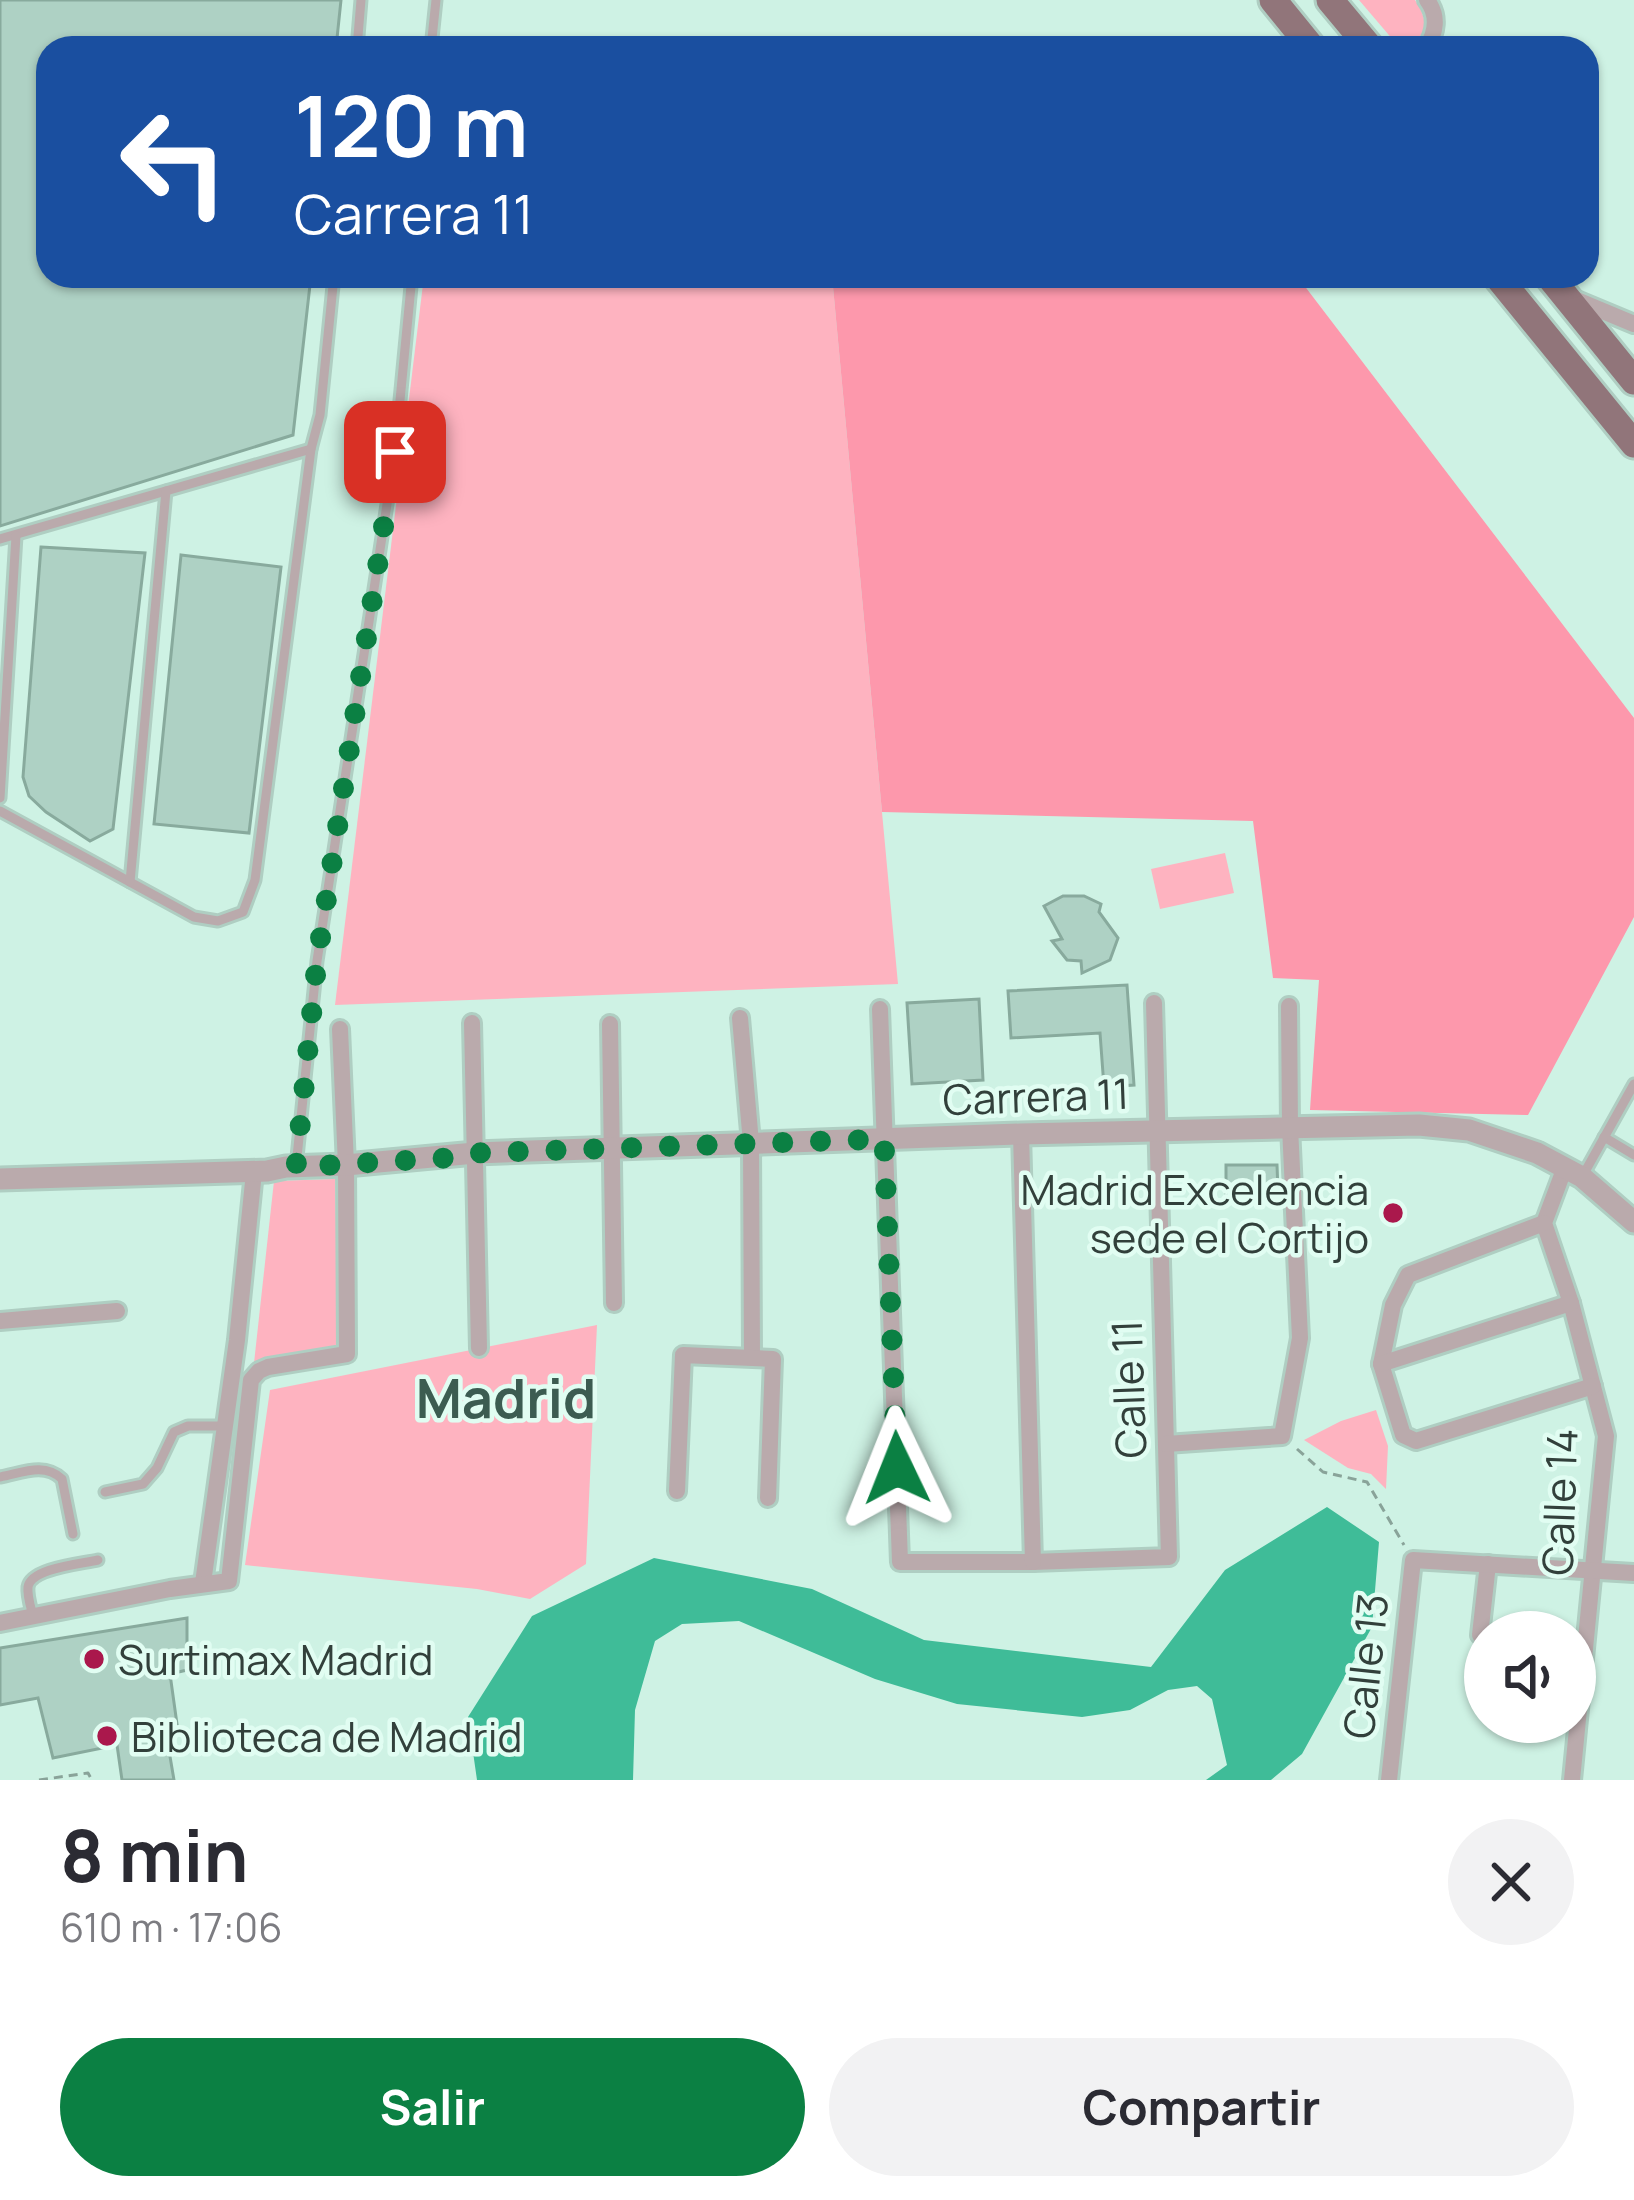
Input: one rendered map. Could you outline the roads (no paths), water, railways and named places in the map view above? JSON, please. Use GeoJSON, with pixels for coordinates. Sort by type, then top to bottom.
{"type":"FeatureCollection","features":[{"type":"Feature","properties":{"kind":"main road"},"geometry":{"type":"LineString","coordinates":[[1273,0],[1302,36]]}},
{"type":"Feature","properties":{"kind":"main road"},"geometry":{"type":"LineString","coordinates":[[1330,0],[1360,36]]}},
{"type":"Feature","properties":{"kind":"main road"},"geometry":{"type":"LineString","coordinates":[[1507,288],[1634,444]]}},
{"type":"Feature","properties":{"kind":"main road"},"geometry":{"type":"LineString","coordinates":[[1558,288],[1634,381]]}},
{"type":"Feature","properties":{"kind":"street"},"geometry":{"type":"LineString","coordinates":[[1427,0],[1436,28],[1432,36]]}},
{"type":"Feature","properties":{"kind":"street"},"geometry":{"type":"LineString","coordinates":[[1562,288],[1634,324]]}},
{"type":"Feature","properties":{"kind":"street","name":"Calle 11"},"geometry":{"type":"LineString","coordinates":[[1033,1562],[1169,1557],[1154,1003]]}},
{"type":"Feature","properties":{"kind":"street"},"geometry":{"type":"LineString","coordinates":[[1166,1444],[1282,1436],[1300,1338],[1289,1006]]}},
{"type":"Feature","properties":{"kind":"street"},"geometry":{"type":"LineString","coordinates":[[880,1009],[900,1562],[1033,1562],[1021,1135]]}},
{"type":"Feature","properties":{"kind":"street"},"geometry":{"type":"LineString","coordinates":[[740,1018],[751,1144],[752,1357]]}},
{"type":"Feature","properties":{"kind":"street"},"geometry":{"type":"LineString","coordinates":[[472,1023],[479,1348]]}},
{"type":"Feature","properties":{"kind":"street"},"geometry":{"type":"LineString","coordinates":[[610,1024],[614,1303]]}},
{"type":"Feature","properties":{"kind":"street"},"geometry":{"type":"LineString","coordinates":[[0,1623],[229,1581],[251,1380],[268,1367],[347,1354],[340,1029]]}},
{"type":"Feature","properties":{"kind":"street","name":"Carrera 11"},"geometry":{"type":"LineString","coordinates":[[0,1179],[254,1172],[475,1153],[1419,1125],[1468,1130],[1537,1153],[1574,1172],[1634,1222]]}},
{"type":"Feature","properties":{"kind":"street"},"geometry":{"type":"LineString","coordinates":[[203,1583],[237,1340],[254,1172]]}},
{"type":"Feature","properties":{"kind":"street"},"geometry":{"type":"LineString","coordinates":[[1574,1172],[1544,1223],[1408,1275],[1387,1326],[1381,1364],[1403,1436],[1416,1442],[1593,1386]]}},
{"type":"Feature","properties":{"kind":"street","name":"Calle 14"},"geometry":{"type":"LineString","coordinates":[[1544,1223],[1606,1436],[1572,1780]]}},
{"type":"Feature","properties":{"kind":"street"},"geometry":{"type":"LineString","coordinates":[[1381,1364],[1571,1303]]}},
{"type":"Feature","properties":{"kind":"street"},"geometry":{"type":"LineString","coordinates":[[0,1321],[117,1311]]}},
{"type":"Feature","properties":{"kind":"street"},"geometry":{"type":"LineString","coordinates":[[676,1491],[683,1355],[752,1357],[773,1359],[768,1498]]}},
{"type":"Feature","properties":{"kind":"street","name":"Calle 13"},"geometry":{"type":"LineString","coordinates":[[1389,1780],[1413,1560],[1488,1564]]}},
{"type":"Feature","properties":{"kind":"street"},"geometry":{"type":"LineString","coordinates":[[1483,1611],[1488,1564],[1634,1573]]}},
{"type":"Feature","properties":{"kind":"lane"},"geometry":{"type":"LineString","coordinates":[[357,36],[361,0]]}},
{"type":"Feature","properties":{"kind":"lane"},"geometry":{"type":"LineString","coordinates":[[432,36],[436,0]]}},
{"type":"Feature","properties":{"kind":"lane"},"geometry":{"type":"LineString","coordinates":[[0,811],[194,917],[218,920],[243,912],[255,880],[311,449],[320,415],[333,288]]}},
{"type":"Feature","properties":{"kind":"lane"},"geometry":{"type":"LineString","coordinates":[[296,1167],[317,961],[395,452],[411,288]]}},
{"type":"Feature","properties":{"kind":"lane"},"geometry":{"type":"LineString","coordinates":[[0,539],[311,449]]}},
{"type":"Feature","properties":{"kind":"lane"},"geometry":{"type":"LineString","coordinates":[[130,881],[166,491]]}},
{"type":"Feature","properties":{"kind":"lane"},"geometry":{"type":"LineString","coordinates":[[0,799],[16,536]]}},
{"type":"Feature","properties":{"kind":"lane"},"geometry":{"type":"LineString","coordinates":[[1574,1172],[1604,1137],[1634,1084]]}},
{"type":"Feature","properties":{"kind":"lane"},"geometry":{"type":"LineString","coordinates":[[1604,1137],[1634,1155]]}},
{"type":"Feature","properties":{"kind":"lane"},"geometry":{"type":"LineString","coordinates":[[105,1492],[143,1484],[175,1432],[188,1426],[224,1426]]}},
{"type":"Feature","properties":{"kind":"lane"},"geometry":{"type":"LineString","coordinates":[[0,1477],[45,1468],[56,1473],[62,1479],[73,1534]]}},
{"type":"Feature","properties":{"kind":"lane"},"geometry":{"type":"LineString","coordinates":[[33,1616],[27,1590],[31,1579],[98,1560]]}},
{"type":"Feature","properties":{"kind":"place","name":"Madrid Excelencia sede el Cortijo"},"geometry":{"type":"Point","coordinates":[1393,1213]}},
{"type":"Feature","properties":{"kind":"place","name":"Surtimax Madrid"},"geometry":{"type":"Point","coordinates":[94,1659]}},
{"type":"Feature","properties":{"kind":"place","name":"Biblioteca de Madrid"},"geometry":{"type":"Point","coordinates":[107,1736]}},
{"type":"Feature","properties":{"kind":"district","name":"Madrid"},"geometry":{"type":"Point","coordinates":[506,1397]}}]}
